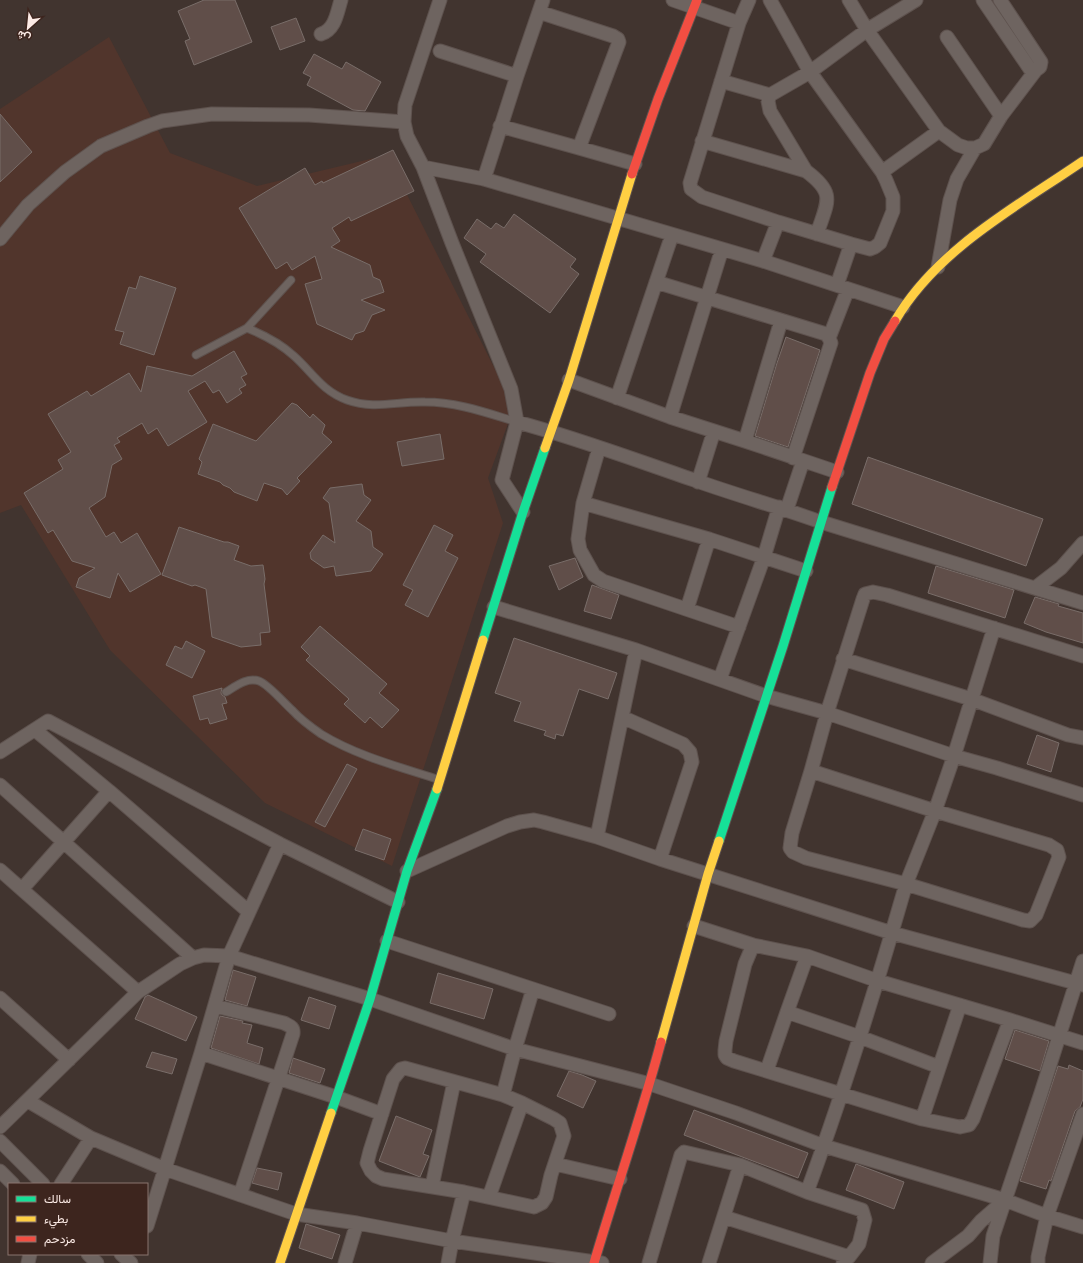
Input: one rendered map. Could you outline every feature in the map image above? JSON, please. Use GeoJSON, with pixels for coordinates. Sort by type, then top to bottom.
{"type":"FeatureCollection","features":[{"type":"Feature","properties":{"kind":"street"},"geometry":{"type":"LineString","coordinates":[[321,34],[327,32],[332,26],[341,0]]}},
{"type":"Feature","properties":{"kind":"street"},"geometry":{"type":"LineString","coordinates":[[440,0],[406,105],[404,122],[407,136],[423,167],[452,244],[511,389],[517,422],[502,480],[523,512]]}},
{"type":"Feature","properties":{"kind":"street"},"geometry":{"type":"LineString","coordinates":[[673,0],[696,3],[739,23]]}},
{"type":"Feature","properties":{"kind":"street"},"geometry":{"type":"LineString","coordinates":[[749,0],[739,23],[702,141],[690,182],[691,189],[702,198],[778,222],[851,244],[867,248],[875,247],[880,243],[893,211],[893,197],[882,172],[810,72],[770,0]]}},
{"type":"Feature","properties":{"kind":"street"},"geometry":{"type":"LineString","coordinates":[[849,0],[867,30],[939,131],[958,145],[967,148],[975,148],[984,144],[1001,116],[1036,70],[1040,67],[1041,62],[1000,0]]}},
{"type":"Feature","properties":{"kind":"street"},"geometry":{"type":"LineString","coordinates":[[806,171],[770,111],[768,101],[770,95],[810,72],[867,30],[916,0]]}},
{"type":"Feature","properties":{"kind":"street"},"geometry":{"type":"LineString","coordinates":[[983,0],[1030,69],[1036,70]]}},
{"type":"Feature","properties":{"kind":"street"},"geometry":{"type":"LineString","coordinates":[[280,1263],[370,998],[407,871],[440,780],[523,512],[569,380],[635,164],[696,3]]}},
{"type":"Feature","properties":{"kind":"street"},"geometry":{"type":"LineString","coordinates":[[484,179],[516,76],[541,6],[613,36],[619,40],[579,148]]}},
{"type":"Feature","properties":{"kind":"street"},"geometry":{"type":"LineString","coordinates":[[947,37],[1001,116]]}},
{"type":"Feature","properties":{"kind":"street"},"geometry":{"type":"LineString","coordinates":[[440,51],[516,76]]}},
{"type":"Feature","properties":{"kind":"street"},"geometry":{"type":"LineString","coordinates":[[721,81],[770,95]]}},
{"type":"Feature","properties":{"kind":"street"},"geometry":{"type":"LineString","coordinates":[[0,239],[28,205],[65,172],[101,146],[162,121],[219,114],[309,115],[404,122]]}},
{"type":"Feature","properties":{"kind":"street"},"geometry":{"type":"LineString","coordinates":[[500,126],[635,164]]}},
{"type":"Feature","properties":{"kind":"street"},"geometry":{"type":"LineString","coordinates":[[882,172],[939,131]]}},
{"type":"Feature","properties":{"kind":"street"},"geometry":{"type":"LineString","coordinates":[[702,141],[806,171],[816,178],[823,186],[827,194],[828,201],[817,234]]}},
{"type":"Feature","properties":{"kind":"street"},"geometry":{"type":"LineString","coordinates":[[938,267],[950,200],[957,179],[975,148]]}},
{"type":"Feature","properties":{"kind":"street"},"geometry":{"type":"LineString","coordinates":[[28,1101],[91,1138],[165,1169],[296,1214],[357,1223],[452,1241],[597,1263],[620,1179],[650,1084],[708,874],[837,472],[870,373],[884,339],[912,295],[938,267],[972,236],[1083,161]]}},
{"type":"Feature","properties":{"kind":"street"},"geometry":{"type":"LineString","coordinates":[[423,167],[484,179],[763,261],[903,307]]}},
{"type":"Feature","properties":{"kind":"street"},"geometry":{"type":"LineString","coordinates":[[763,261],[778,222]]}},
{"type":"Feature","properties":{"kind":"street"},"geometry":{"type":"LineString","coordinates":[[617,398],[672,235]]}},
{"type":"Feature","properties":{"kind":"street"},"geometry":{"type":"LineString","coordinates":[[829,338],[851,244]]}},
{"type":"Feature","properties":{"kind":"street"},"geometry":{"type":"LineString","coordinates":[[670,417],[722,249]]}},
{"type":"Feature","properties":{"kind":"street"},"geometry":{"type":"LineString","coordinates":[[656,282],[826,334],[831,343],[783,508],[720,679]]}},
{"type":"Feature","properties":{"kind":"street"},"geometry":{"type":"LineString","coordinates":[[745,441],[781,321]]}},
{"type":"Feature","properties":{"kind":"street"},"geometry":{"type":"LineString","coordinates":[[569,380],[670,417],[837,472]]}},
{"type":"Feature","properties":{"kind":"street"},"geometry":{"type":"LineString","coordinates":[[517,422],[550,431],[698,482],[783,508],[821,522],[1083,603]]}},
{"type":"Feature","properties":{"kind":"street"},"geometry":{"type":"LineString","coordinates":[[698,482],[714,431]]}},
{"type":"Feature","properties":{"kind":"street"},"geometry":{"type":"LineString","coordinates":[[599,448],[583,503],[578,539],[580,550],[594,575],[603,581],[739,627]]}},
{"type":"Feature","properties":{"kind":"street"},"geometry":{"type":"LineString","coordinates":[[583,503],[709,539],[806,571]]}},
{"type":"Feature","properties":{"kind":"street"},"geometry":{"type":"LineString","coordinates":[[687,610],[709,539]]}},
{"type":"Feature","properties":{"kind":"street"},"geometry":{"type":"LineString","coordinates":[[1035,588],[1061,568],[1083,543]]}},
{"type":"Feature","properties":{"kind":"street"},"geometry":{"type":"LineString","coordinates":[[811,771],[935,811],[1049,845],[1057,850],[1059,857],[1036,915],[1030,921],[906,884],[806,858],[793,852],[790,848],[792,833],[843,659],[862,599],[865,594],[869,592],[879,592],[1083,656]]}},
{"type":"Feature","properties":{"kind":"street"},"geometry":{"type":"LineString","coordinates":[[494,607],[636,650],[766,696],[827,713],[954,756],[1083,795]]}},
{"type":"Feature","properties":{"kind":"street"},"geometry":{"type":"LineString","coordinates":[[808,1192],[842,1095],[878,981],[906,884],[935,811],[954,756],[994,628]]}},
{"type":"Feature","properties":{"kind":"street"},"geometry":{"type":"LineString","coordinates":[[597,837],[636,650]]}},
{"type":"Feature","properties":{"kind":"street"},"geometry":{"type":"LineString","coordinates":[[843,659],[971,699],[1068,735],[1083,738]]}},
{"type":"Feature","properties":{"kind":"street"},"geometry":{"type":"LineString","coordinates":[[622,717],[683,744],[690,752],[692,762],[660,859]]}},
{"type":"Feature","properties":{"kind":"street"},"geometry":{"type":"LineString","coordinates":[[0,752],[48,721],[280,844],[398,902]]}},
{"type":"Feature","properties":{"kind":"street"},"geometry":{"type":"LineString","coordinates":[[35,730],[249,912]]}},
{"type":"Feature","properties":{"kind":"street"},"geometry":{"type":"LineString","coordinates":[[0,785],[193,958]]}},
{"type":"Feature","properties":{"kind":"street"},"geometry":{"type":"LineString","coordinates":[[22,889],[108,791]]}},
{"type":"Feature","properties":{"kind":"street"},"geometry":{"type":"LineString","coordinates":[[407,871],[507,826],[534,820],[597,837],[660,859],[892,933],[1080,984]]}},
{"type":"Feature","properties":{"kind":"street"},"geometry":{"type":"LineString","coordinates":[[148,1223],[201,1053],[229,956],[280,844]]}},
{"type":"Feature","properties":{"kind":"street"},"geometry":{"type":"LineString","coordinates":[[0,870],[138,992]]}},
{"type":"Feature","properties":{"kind":"street"},"geometry":{"type":"LineString","coordinates":[[694,926],[753,945],[807,956],[878,981],[1083,1043]]}},
{"type":"Feature","properties":{"kind":"street"},"geometry":{"type":"LineString","coordinates":[[387,941],[609,1014]]}},
{"type":"Feature","properties":{"kind":"street"},"geometry":{"type":"LineString","coordinates":[[753,945],[745,964],[726,1041],[726,1055],[731,1060],[922,1119],[960,1127],[969,1125],[974,1119],[1010,1020]]}},
{"type":"Feature","properties":{"kind":"street"},"geometry":{"type":"LineString","coordinates":[[0,1127],[138,992],[180,964],[193,958],[204,955],[229,956],[370,998],[515,1049],[650,1084],[736,1113],[824,1146],[1005,1200],[1047,1216],[1083,1227]]}},
{"type":"Feature","properties":{"kind":"street"},"geometry":{"type":"LineString","coordinates":[[767,1070],[807,956]]}},
{"type":"Feature","properties":{"kind":"street"},"geometry":{"type":"LineString","coordinates":[[990,1263],[994,1236],[1005,1200],[1059,1035],[1080,984],[1083,961]]}},
{"type":"Feature","properties":{"kind":"street"},"geometry":{"type":"LineString","coordinates":[[503,1095],[533,989]]}},
{"type":"Feature","properties":{"kind":"street"},"geometry":{"type":"LineString","coordinates":[[0,998],[69,1060]]}},
{"type":"Feature","properties":{"kind":"street"},"geometry":{"type":"LineString","coordinates":[[215,1006],[284,1023],[293,1030],[293,1034],[240,1195]]}},
{"type":"Feature","properties":{"kind":"street"},"geometry":{"type":"LineString","coordinates":[[922,1119],[960,1006]]}},
{"type":"Feature","properties":{"kind":"street"},"geometry":{"type":"LineString","coordinates":[[787,1012],[860,1037],[939,1067]]}},
{"type":"Feature","properties":{"kind":"street"},"geometry":{"type":"LineString","coordinates":[[201,1053],[336,1097],[382,1114]]}},
{"type":"Feature","properties":{"kind":"street"},"geometry":{"type":"LineString","coordinates":[[405,1068],[454,1082],[503,1095],[560,1123],[564,1136],[546,1197],[542,1203],[534,1207],[432,1186],[383,1179],[376,1176],[371,1171],[368,1163],[370,1150],[393,1079],[401,1069],[405,1068]]}},
{"type":"Feature","properties":{"kind":"street"},"geometry":{"type":"LineString","coordinates":[[432,1186],[454,1082]]}},
{"type":"Feature","properties":{"kind":"street"},"geometry":{"type":"LineString","coordinates":[[489,1197],[522,1103]]}},
{"type":"Feature","properties":{"kind":"street"},"geometry":{"type":"LineString","coordinates":[[1038,1263],[1047,1216],[1083,1114]]}},
{"type":"Feature","properties":{"kind":"street"},"geometry":{"type":"LineString","coordinates":[[62,1183],[91,1138]]}},
{"type":"Feature","properties":{"kind":"street"},"geometry":{"type":"LineString","coordinates":[[0,1141],[42,1183]]}},
{"type":"Feature","properties":{"kind":"street"},"geometry":{"type":"LineString","coordinates":[[649,1263],[682,1153],[684,1152],[740,1165],[808,1192],[862,1210],[865,1220],[859,1244],[846,1260],[724,1217]]}},
{"type":"Feature","properties":{"kind":"street"},"geometry":{"type":"LineString","coordinates":[[555,1164],[620,1179]]}},
{"type":"Feature","properties":{"kind":"street"},"geometry":{"type":"LineString","coordinates":[[709,1263],[740,1165]]}},
{"type":"Feature","properties":{"kind":"street"},"geometry":{"type":"LineString","coordinates":[[0,1171],[12,1183]]}},
{"type":"Feature","properties":{"kind":"street"},"geometry":{"type":"LineString","coordinates":[[448,1263],[464,1192]]}},
{"type":"Feature","properties":{"kind":"street"},"geometry":{"type":"LineString","coordinates":[[932,1263],[968,1236],[981,1221],[1005,1200]]}},
{"type":"Feature","properties":{"kind":"street"},"geometry":{"type":"LineString","coordinates":[[345,1263],[357,1223]]}},
{"type":"Feature","properties":{"kind":"street"},"geometry":{"type":"LineString","coordinates":[[89,1255],[97,1263]]}},
{"type":"Feature","properties":{"kind":"street"},"geometry":{"type":"LineString","coordinates":[[122,1255],[131,1263]]}},
{"type":"Feature","properties":{"kind":"lane"},"geometry":{"type":"LineString","coordinates":[[196,355],[247,328],[291,280]]}},
{"type":"Feature","properties":{"kind":"lane"},"geometry":{"type":"LineString","coordinates":[[247,328],[275,341],[286,349],[324,387],[344,399],[356,403],[376,405],[425,402],[453,404],[517,422]]}},
{"type":"Feature","properties":{"kind":"lane"},"geometry":{"type":"LineString","coordinates":[[226,692],[246,680],[258,681],[266,686],[307,724],[335,742],[364,755],[440,780]]}},
{"type":"Feature","properties":{"kind":"shaded area"},"geometry":{"type":"Polygon","coordinates":[[[109,37],[170,153],[257,186],[387,155],[514,407],[488,478],[503,523],[392,866],[265,803],[110,650],[21,505],[0,513],[0,109],[109,37]]]}},
{"type":"Feature","properties":{"kind":"building"},"geometry":{"type":"Polygon","coordinates":[[[204,0],[235,0],[252,42],[194,65],[185,41],[190,39],[178,11],[204,0]]]}},
{"type":"Feature","properties":{"kind":"building"},"geometry":{"type":"Polygon","coordinates":[[[296,18],[305,41],[280,50],[271,27],[296,18]]]}},
{"type":"Feature","properties":{"kind":"building"},"geometry":{"type":"Polygon","coordinates":[[[314,54],[342,69],[346,62],[381,82],[365,111],[353,110],[307,85],[311,77],[303,73],[314,54]]]}},
{"type":"Feature","properties":{"kind":"building"},"geometry":{"type":"Polygon","coordinates":[[[0,114],[32,152],[0,182],[0,114]]]}},
{"type":"Feature","properties":{"kind":"building"},"geometry":{"type":"Polygon","coordinates":[[[393,150],[414,191],[351,221],[349,217],[332,228],[340,241],[331,247],[370,265],[373,277],[380,280],[384,292],[361,300],[385,310],[372,315],[364,331],[355,334],[352,340],[317,324],[305,284],[322,279],[315,256],[292,270],[287,262],[276,269],[239,208],[305,168],[315,185],[322,181],[323,183],[393,150]]]}},
{"type":"Feature","properties":{"kind":"building"},"geometry":{"type":"Polygon","coordinates":[[[514,214],[576,259],[570,267],[579,274],[550,313],[480,262],[486,254],[464,238],[477,219],[491,229],[496,223],[504,228],[514,214]]]}},
{"type":"Feature","properties":{"kind":"building"},"geometry":{"type":"Polygon","coordinates":[[[140,276],[176,288],[154,355],[120,344],[124,332],[115,330],[129,287],[136,289],[140,276]]]}},
{"type":"Feature","properties":{"kind":"building"},"geometry":{"type":"Polygon","coordinates":[[[786,337],[820,350],[788,447],[755,436],[786,337]]]}},
{"type":"Feature","properties":{"kind":"building"},"geometry":{"type":"Polygon","coordinates":[[[234,351],[247,374],[241,377],[246,385],[239,389],[242,393],[227,403],[219,390],[213,393],[205,381],[188,391],[207,422],[168,446],[157,428],[148,434],[142,423],[117,438],[120,442],[114,445],[122,459],[112,465],[105,497],[89,508],[106,537],[114,532],[121,543],[137,533],[161,574],[130,592],[118,573],[110,598],[76,587],[79,578],[95,568],[72,561],[53,530],[48,533],[24,493],[63,469],[58,460],[71,452],[48,414],[87,391],[91,396],[129,373],[141,392],[147,366],[192,376],[234,351]]]}},
{"type":"Feature","properties":{"kind":"building"},"geometry":{"type":"Polygon","coordinates":[[[292,403],[297,405],[310,418],[313,414],[325,425],[322,433],[332,442],[297,478],[300,481],[287,495],[282,489],[264,483],[257,501],[234,492],[220,482],[198,474],[202,462],[199,459],[213,424],[256,441],[292,403]]]}},
{"type":"Feature","properties":{"kind":"building"},"geometry":{"type":"Polygon","coordinates":[[[440,434],[444,459],[402,466],[397,442],[440,434]]]}},
{"type":"Feature","properties":{"kind":"building"},"geometry":{"type":"Polygon","coordinates":[[[868,457],[1043,519],[1026,566],[852,504],[868,457]]]}},
{"type":"Feature","properties":{"kind":"building"},"geometry":{"type":"Polygon","coordinates":[[[362,484],[364,495],[371,500],[356,521],[371,531],[373,547],[383,554],[371,571],[336,576],[334,566],[324,568],[311,559],[310,553],[323,535],[335,543],[329,503],[323,498],[330,488],[362,484]]]}},
{"type":"Feature","properties":{"kind":"building"},"geometry":{"type":"Polygon","coordinates":[[[434,525],[453,535],[445,551],[458,558],[428,617],[405,605],[413,590],[403,585],[434,525]]]}},
{"type":"Feature","properties":{"kind":"building"},"geometry":{"type":"Polygon","coordinates":[[[179,527],[239,546],[234,560],[251,566],[263,565],[270,632],[260,633],[261,645],[241,647],[212,637],[206,589],[195,585],[192,586],[162,575],[179,527]]]}},
{"type":"Feature","properties":{"kind":"building"},"geometry":{"type":"Polygon","coordinates":[[[575,558],[583,577],[559,590],[549,566],[575,558]]]}},
{"type":"Feature","properties":{"kind":"building"},"geometry":{"type":"Polygon","coordinates":[[[936,566],[1014,590],[1005,618],[928,593],[936,566]]]}},
{"type":"Feature","properties":{"kind":"building"},"geometry":{"type":"Polygon","coordinates":[[[592,585],[619,595],[611,619],[584,611],[592,585]]]}},
{"type":"Feature","properties":{"kind":"building"},"geometry":{"type":"Polygon","coordinates":[[[1035,597],[1059,604],[1058,606],[1083,613],[1083,643],[1046,632],[1024,623],[1035,597]]]}},
{"type":"Feature","properties":{"kind":"building"},"geometry":{"type":"Polygon","coordinates":[[[320,626],[387,684],[379,693],[399,710],[382,728],[370,717],[365,723],[344,704],[349,699],[306,660],[310,656],[301,647],[320,626]]]}},
{"type":"Feature","properties":{"kind":"building"},"geometry":{"type":"Polygon","coordinates":[[[514,638],[617,673],[608,699],[579,689],[563,736],[556,734],[555,739],[544,735],[546,731],[514,721],[521,702],[495,693],[514,638]]]}},
{"type":"Feature","properties":{"kind":"building"},"geometry":{"type":"Polygon","coordinates":[[[186,641],[205,651],[192,678],[166,665],[175,646],[182,649],[186,641]]]}},
{"type":"Feature","properties":{"kind":"building"},"geometry":{"type":"Polygon","coordinates":[[[222,688],[221,693],[225,697],[227,703],[222,704],[227,719],[210,724],[208,718],[200,720],[193,696],[222,688]]]}},
{"type":"Feature","properties":{"kind":"building"},"geometry":{"type":"Polygon","coordinates":[[[1037,735],[1059,743],[1051,772],[1027,764],[1037,735]]]}},
{"type":"Feature","properties":{"kind":"building"},"geometry":{"type":"Polygon","coordinates":[[[347,764],[357,769],[325,827],[315,822],[347,764]]]}},
{"type":"Feature","properties":{"kind":"building"},"geometry":{"type":"Polygon","coordinates":[[[363,829],[391,839],[384,860],[355,850],[363,829]]]}},
{"type":"Feature","properties":{"kind":"building"},"geometry":{"type":"Polygon","coordinates":[[[233,970],[256,977],[247,1006],[225,1000],[233,970]]]}},
{"type":"Feature","properties":{"kind":"building"},"geometry":{"type":"Polygon","coordinates":[[[438,973],[493,989],[484,1019],[430,1003],[438,973]]]}},
{"type":"Feature","properties":{"kind":"building"},"geometry":{"type":"Polygon","coordinates":[[[148,995],[197,1017],[186,1041],[135,1019],[145,997],[148,995]]]}},
{"type":"Feature","properties":{"kind":"building"},"geometry":{"type":"Polygon","coordinates":[[[309,997],[336,1006],[329,1029],[301,1020],[309,997]]]}},
{"type":"Feature","properties":{"kind":"building"},"geometry":{"type":"Polygon","coordinates":[[[220,1016],[243,1021],[242,1023],[252,1025],[247,1043],[263,1048],[259,1064],[211,1048],[220,1016]]]}},
{"type":"Feature","properties":{"kind":"building"},"geometry":{"type":"Polygon","coordinates":[[[1015,1030],[1049,1041],[1040,1071],[1005,1059],[1015,1030]]]}},
{"type":"Feature","properties":{"kind":"building"},"geometry":{"type":"Polygon","coordinates":[[[152,1052],[177,1059],[172,1074],[146,1067],[152,1052]]]}},
{"type":"Feature","properties":{"kind":"building"},"geometry":{"type":"Polygon","coordinates":[[[293,1058],[325,1069],[320,1083],[289,1073],[293,1058]]]}},
{"type":"Feature","properties":{"kind":"building"},"geometry":{"type":"Polygon","coordinates":[[[1069,1065],[1083,1071],[1083,1099],[1080,1107],[1075,1111],[1051,1181],[1049,1180],[1046,1189],[1020,1181],[1058,1066],[1068,1069],[1069,1065]]]}},
{"type":"Feature","properties":{"kind":"building"},"geometry":{"type":"Polygon","coordinates":[[[569,1071],[596,1081],[583,1108],[557,1096],[569,1071]]]}},
{"type":"Feature","properties":{"kind":"building"},"geometry":{"type":"Polygon","coordinates":[[[694,1110],[808,1153],[798,1178],[684,1135],[694,1110]]]}},
{"type":"Feature","properties":{"kind":"building"},"geometry":{"type":"Polygon","coordinates":[[[396,1116],[432,1130],[423,1154],[429,1156],[420,1177],[379,1161],[396,1116]]]}},
{"type":"Feature","properties":{"kind":"building"},"geometry":{"type":"Polygon","coordinates":[[[856,1164],[904,1182],[894,1209],[846,1190],[856,1164]]]}},
{"type":"Feature","properties":{"kind":"building"},"geometry":{"type":"Polygon","coordinates":[[[257,1168],[282,1173],[278,1190],[252,1183],[257,1168]]]}},
{"type":"Feature","properties":{"kind":"building"},"geometry":{"type":"Polygon","coordinates":[[[306,1224],[340,1235],[332,1259],[299,1248],[306,1224]]]}},
{"type":"Feature","properties":{"kind":"traffic: fast"},"geometry":{"type":"LineString","coordinates":[[483,640],[523,512],[545,448]]}},
{"type":"Feature","properties":{"kind":"traffic: fast"},"geometry":{"type":"LineString","coordinates":[[719,841],[783,646],[832,487]]}},
{"type":"Feature","properties":{"kind":"traffic: fast"},"geometry":{"type":"LineString","coordinates":[[331,1113],[370,999],[407,871],[437,789]]}},
{"type":"Feature","properties":{"kind":"traffic: slow"},"geometry":{"type":"LineString","coordinates":[[895,321],[912,295],[955,251],[1005,213],[1083,161]]}},
{"type":"Feature","properties":{"kind":"traffic: slow"},"geometry":{"type":"LineString","coordinates":[[545,448],[569,380],[632,174]]}},
{"type":"Feature","properties":{"kind":"traffic: slow"},"geometry":{"type":"LineString","coordinates":[[437,789],[483,640]]}},
{"type":"Feature","properties":{"kind":"traffic: slow"},"geometry":{"type":"LineString","coordinates":[[661,1042],[708,874],[719,841]]}},
{"type":"Feature","properties":{"kind":"traffic: slow"},"geometry":{"type":"LineString","coordinates":[[280,1263],[331,1113]]}},
{"type":"Feature","properties":{"kind":"traffic: jam"},"geometry":{"type":"LineString","coordinates":[[632,174],[658,99],[697,0]]}},
{"type":"Feature","properties":{"kind":"traffic: jam"},"geometry":{"type":"LineString","coordinates":[[832,487],[870,373],[884,339],[895,321]]}},
{"type":"Feature","properties":{"kind":"traffic: jam"},"geometry":{"type":"LineString","coordinates":[[594,1263],[661,1042]]}}]}
